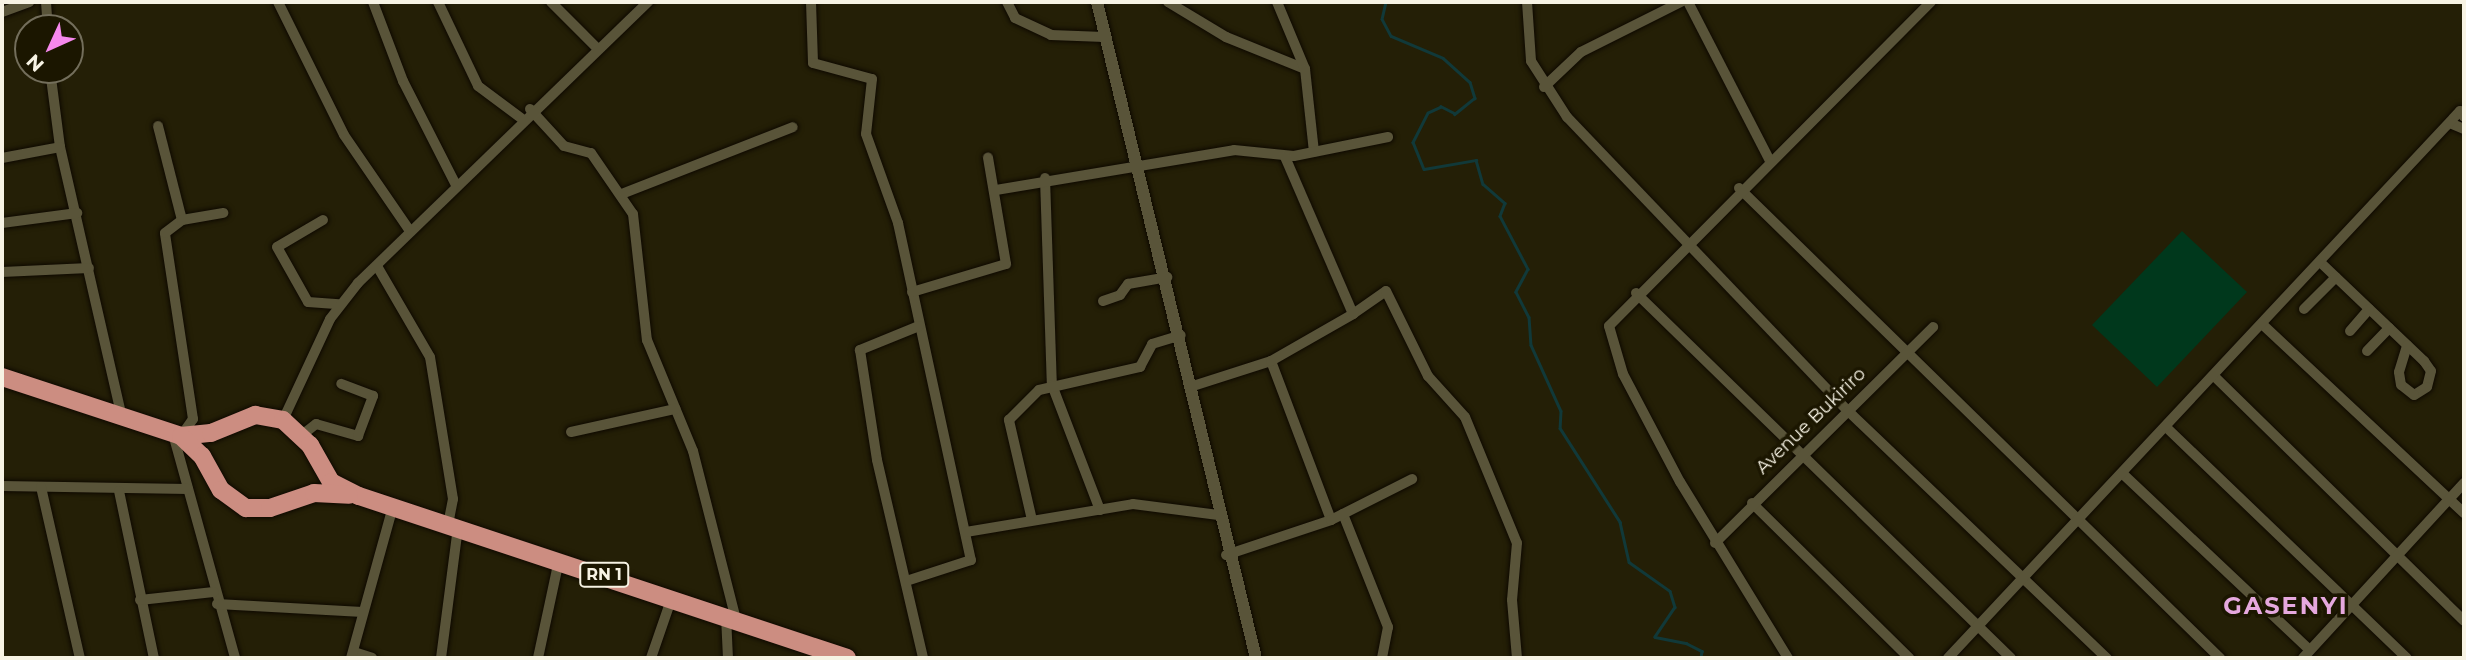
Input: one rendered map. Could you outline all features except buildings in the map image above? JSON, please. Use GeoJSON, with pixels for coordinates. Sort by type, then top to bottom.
{"type":"FeatureCollection","features":[{"type":"Feature","properties":{"kind":"highway","name":"RN 1"},"geometry":{"type":"LineString","coordinates":[[2,377],[177,435],[202,456],[221,491],[246,508],[270,508],[314,493],[359,496]]}},
{"type":"Feature","properties":{"kind":"highway"},"geometry":{"type":"LineString","coordinates":[[177,435],[255,415],[283,420]]}},
{"type":"Feature","properties":{"kind":"highway","name":"RN 1"},"geometry":{"type":"LineString","coordinates":[[283,420],[302,435],[331,482],[359,496],[672,597],[847,658]]}},
{"type":"Feature","properties":{"kind":"street"},"geometry":{"type":"LineString","coordinates":[[2,12],[29,2]]}},
{"type":"Feature","properties":{"kind":"street"},"geometry":{"type":"LineString","coordinates":[[278,2],[344,135],[410,231]]}},
{"type":"Feature","properties":{"kind":"street"},"geometry":{"type":"LineString","coordinates":[[373,2],[403,82],[456,185]]}},
{"type":"Feature","properties":{"kind":"street"},"geometry":{"type":"LineString","coordinates":[[438,2],[478,86],[522,118]]}},
{"type":"Feature","properties":{"kind":"street"},"geometry":{"type":"LineString","coordinates":[[551,2],[598,49]]}},
{"type":"Feature","properties":{"kind":"street"},"geometry":{"type":"LineString","coordinates":[[811,2],[813,63],[872,79],[866,134],[898,223],[966,532],[970,562],[906,581]]}},
{"type":"Feature","properties":{"kind":"street"},"geometry":{"type":"LineString","coordinates":[[1007,2],[1015,18],[1052,36],[1104,37]]}},
{"type":"Feature","properties":{"kind":"street"},"geometry":{"type":"LineString","coordinates":[[1097,2],[1104,37],[1141,166],[1193,386],[1226,555],[1256,658]]}},
{"type":"Feature","properties":{"kind":"street"},"geometry":{"type":"LineString","coordinates":[[1168,2],[1226,37],[1305,69]]}},
{"type":"Feature","properties":{"kind":"street"},"geometry":{"type":"LineString","coordinates":[[1277,2],[1305,69],[1314,152]]}},
{"type":"Feature","properties":{"kind":"street"},"geometry":{"type":"LineString","coordinates":[[1527,2],[1531,61],[1544,87],[1686,242],[1846,410],[2107,658]]}},
{"type":"Feature","properties":{"kind":"street"},"geometry":{"type":"LineString","coordinates":[[1544,87],[1581,52],[1681,2]]}},
{"type":"Feature","properties":{"kind":"street"},"geometry":{"type":"LineString","coordinates":[[1688,2],[1769,159]]}},
{"type":"Feature","properties":{"kind":"street"},"geometry":{"type":"LineString","coordinates":[[1788,658],[1715,542],[1611,344],[1609,326],[1636,293],[1739,188],[1931,2]]}},
{"type":"Feature","properties":{"kind":"street"},"geometry":{"type":"LineString","coordinates":[[283,420],[340,304],[530,110],[645,3]]}},
{"type":"Feature","properties":{"kind":"street"},"geometry":{"type":"LineString","coordinates":[[53,84],[60,147],[122,418]]}},
{"type":"Feature","properties":{"kind":"street"},"geometry":{"type":"LineString","coordinates":[[530,110],[564,146],[591,153],[624,193],[636,230],[643,325],[693,451],[731,618],[728,658]]}},
{"type":"Feature","properties":{"kind":"street"},"geometry":{"type":"LineString","coordinates":[[1948,658],[2124,475],[2460,111],[2464,117]]}},
{"type":"Feature","properties":{"kind":"street"},"geometry":{"type":"LineString","coordinates":[[2450,123],[2464,129]]}},
{"type":"Feature","properties":{"kind":"street"},"geometry":{"type":"LineString","coordinates":[[158,126],[182,220]]}},
{"type":"Feature","properties":{"kind":"street"},"geometry":{"type":"LineString","coordinates":[[624,193],[793,127]]}},
{"type":"Feature","properties":{"kind":"street"},"geometry":{"type":"LineString","coordinates":[[996,190],[1045,178],[1141,166],[1234,150],[1285,157],[1388,137]]}},
{"type":"Feature","properties":{"kind":"street"},"geometry":{"type":"LineString","coordinates":[[2,158],[60,147]]}},
{"type":"Feature","properties":{"kind":"street"},"geometry":{"type":"LineString","coordinates":[[1285,157],[1353,314]]}},
{"type":"Feature","properties":{"kind":"street"},"geometry":{"type":"LineString","coordinates":[[912,292],[1006,264],[996,190],[988,158]]}},
{"type":"Feature","properties":{"kind":"street"},"geometry":{"type":"LineString","coordinates":[[1045,178],[1052,385],[1100,510]]}},
{"type":"Feature","properties":{"kind":"street"},"geometry":{"type":"LineString","coordinates":[[1739,188],[2220,658]]}},
{"type":"Feature","properties":{"kind":"street"},"geometry":{"type":"LineString","coordinates":[[2,223],[77,213]]}},
{"type":"Feature","properties":{"kind":"street"},"geometry":{"type":"LineString","coordinates":[[223,213],[182,220],[170,225],[163,243],[193,419],[177,435],[217,604],[234,658]]}},
{"type":"Feature","properties":{"kind":"street"},"geometry":{"type":"LineString","coordinates":[[323,220],[277,247],[308,302],[340,304]]}},
{"type":"Feature","properties":{"kind":"street"},"geometry":{"type":"LineString","coordinates":[[2320,262],[2407,345]]}},
{"type":"Feature","properties":{"kind":"street"},"geometry":{"type":"LineString","coordinates":[[377,266],[430,356],[453,499],[441,658]]}},
{"type":"Feature","properties":{"kind":"street"},"geometry":{"type":"LineString","coordinates":[[2,272],[89,268]]}},
{"type":"Feature","properties":{"kind":"street"},"geometry":{"type":"LineString","coordinates":[[1103,301],[1120,296],[1128,284],[1167,277]]}},
{"type":"Feature","properties":{"kind":"street"},"geometry":{"type":"LineString","coordinates":[[2304,309],[2336,277]]}},
{"type":"Feature","properties":{"kind":"street"},"geometry":{"type":"LineString","coordinates":[[1193,386],[1271,361],[1353,314],[1386,291],[1428,376],[1465,417],[1517,543],[1512,600],[1517,658]]}},
{"type":"Feature","properties":{"kind":"street"},"geometry":{"type":"LineString","coordinates":[[1636,293],[2011,658]]}},
{"type":"Feature","properties":{"kind":"street"},"geometry":{"type":"LineString","coordinates":[[2350,331],[2369,309]]}},
{"type":"Feature","properties":{"kind":"street"},"geometry":{"type":"LineString","coordinates":[[2262,324],[2464,513]]}},
{"type":"Feature","properties":{"kind":"street"},"geometry":{"type":"LineString","coordinates":[[919,326],[860,347],[923,658]]}},
{"type":"Feature","properties":{"kind":"street","name":"Avenue Bukiriro"},"geometry":{"type":"LineString","coordinates":[[1715,542],[1800,455],[1933,327]]}},
{"type":"Feature","properties":{"kind":"street"},"geometry":{"type":"LineString","coordinates":[[2367,351],[2389,328]]}},
{"type":"Feature","properties":{"kind":"street"},"geometry":{"type":"LineString","coordinates":[[1032,520],[1006,424],[1052,385],[1140,367],[1152,344],[1181,335]]}},
{"type":"Feature","properties":{"kind":"street"},"geometry":{"type":"LineString","coordinates":[[1271,361],[1331,520]]}},
{"type":"Feature","properties":{"kind":"street"},"geometry":{"type":"LineString","coordinates":[[2214,376],[2464,621]]}},
{"type":"Feature","properties":{"kind":"street"},"geometry":{"type":"LineString","coordinates":[[302,435],[316,424],[358,436],[373,396],[341,384]]}},
{"type":"Feature","properties":{"kind":"street"},"geometry":{"type":"LineString","coordinates":[[571,432],[675,409]]}},
{"type":"Feature","properties":{"kind":"street"},"geometry":{"type":"LineString","coordinates":[[2167,428],[2354,601],[2407,658]]}},
{"type":"Feature","properties":{"kind":"street"},"geometry":{"type":"LineString","coordinates":[[2124,475],[2306,654],[2354,601],[2400,557],[2464,483]]}},
{"type":"Feature","properties":{"kind":"street"},"geometry":{"type":"LineString","coordinates":[[1226,555],[1331,520],[1412,479]]}},
{"type":"Feature","properties":{"kind":"street"},"geometry":{"type":"LineString","coordinates":[[2,486],[119,491],[188,489]]}},
{"type":"Feature","properties":{"kind":"street"},"geometry":{"type":"LineString","coordinates":[[41,487],[80,658]]}},
{"type":"Feature","properties":{"kind":"street"},"geometry":{"type":"LineString","coordinates":[[119,491],[154,658]]}},
{"type":"Feature","properties":{"kind":"street"},"geometry":{"type":"LineString","coordinates":[[1752,503],[1909,658]]}},
{"type":"Feature","properties":{"kind":"street"},"geometry":{"type":"LineString","coordinates":[[966,532],[1100,510],[1157,505],[1218,515]]}},
{"type":"Feature","properties":{"kind":"street"},"geometry":{"type":"LineString","coordinates":[[372,658],[352,655],[393,507]]}},
{"type":"Feature","properties":{"kind":"street"},"geometry":{"type":"LineString","coordinates":[[1343,514],[1388,627],[1382,658]]}},
{"type":"Feature","properties":{"kind":"street"},"geometry":{"type":"LineString","coordinates":[[538,658],[559,560]]}},
{"type":"Feature","properties":{"kind":"street"},"geometry":{"type":"LineString","coordinates":[[140,600],[214,592]]}},
{"type":"Feature","properties":{"kind":"street"},"geometry":{"type":"LineString","coordinates":[[651,658],[672,597]]}},
{"type":"Feature","properties":{"kind":"street"},"geometry":{"type":"LineString","coordinates":[[217,604],[363,612]]}},
{"type":"Feature","properties":{"kind":"green space"},"geometry":{"type":"Polygon","coordinates":[[[2182,231],[2247,292],[2157,387],[2092,325],[2182,231]]]}},
{"type":"Feature","properties":{"kind":"waterway"},"geometry":{"type":"LineString","coordinates":[[1386,2],[1382,19],[1391,36],[1443,58],[1470,82],[1475,98],[1455,114],[1441,107],[1428,113],[1413,142],[1424,169],[1476,160],[1483,184],[1505,203],[1500,216],[1528,269],[1516,292],[1529,317],[1531,345],[1561,411],[1560,428],[1620,522],[1629,562],[1670,591],[1675,607],[1655,637],[1686,643],[1702,651],[1701,658]]}},
{"type":"Feature","properties":{"kind":"district","name":"GASENYI"},"geometry":{"type":"Point","coordinates":[2286,606]}}]}
